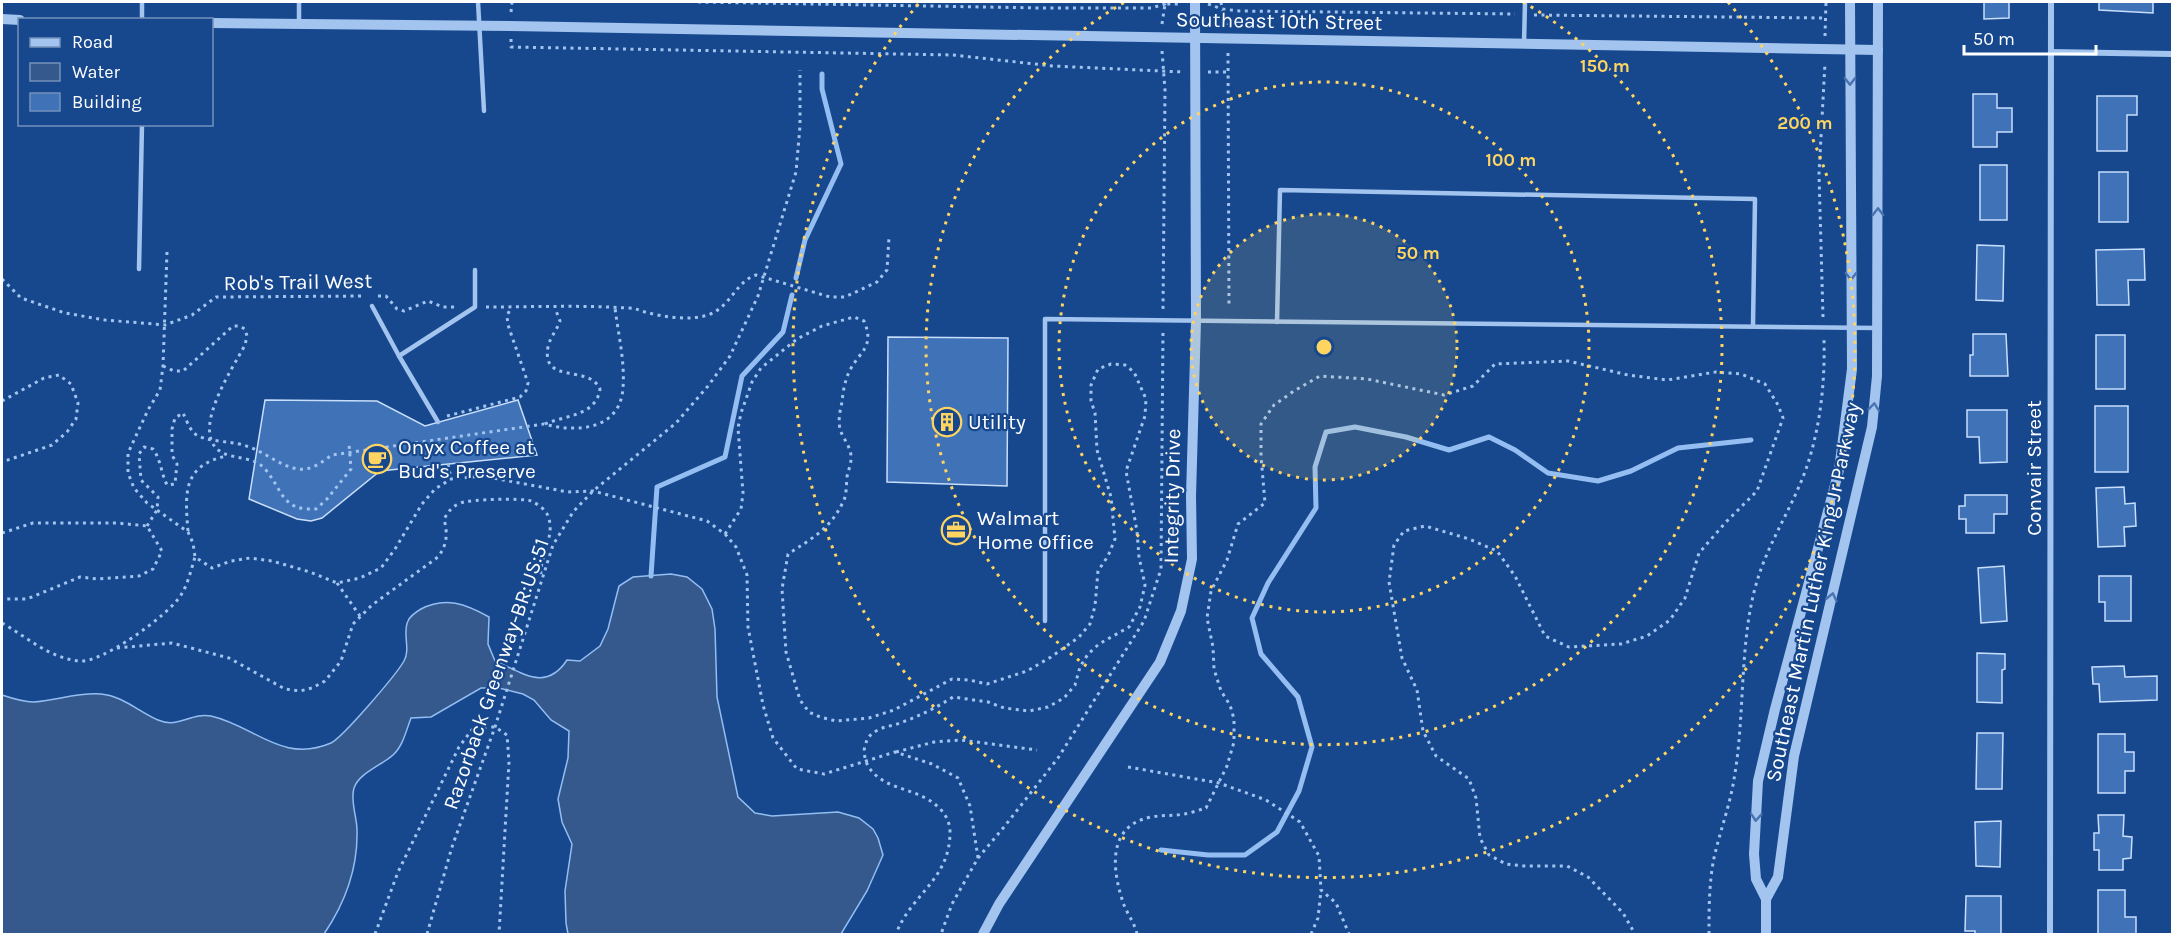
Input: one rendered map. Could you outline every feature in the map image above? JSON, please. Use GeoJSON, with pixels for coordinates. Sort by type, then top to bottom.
{"type":"FeatureCollection","features":[{"type":"Feature","properties":{"kind":"street","name":"Integrity Drive"},"geometry":{"type":"LineString","coordinates":[[983,934],[999,904],[1160,662],[1181,611],[1192,559],[1191,496],[1196,321],[1195,2]]}},
{"type":"Feature","properties":{"kind":"street","name":"Southeast Martin Luther King Jr Parkway"},"geometry":{"type":"LineString","coordinates":[[1766,899],[1755,879],[1758,781],[1839,470],[1852,369],[1850,2]]}},
{"type":"Feature","properties":{"kind":"street","name":"Southeast Martin Luther King Jr Parkway"},"geometry":{"type":"LineString","coordinates":[[1766,934],[1766,899],[1778,877],[1794,756],[1872,428],[1877,376],[1878,328],[1878,2]]}},
{"type":"Feature","properties":{"kind":"street","name":"Convair Street"},"geometry":{"type":"LineString","coordinates":[[2050,934],[2051,2]]}},
{"type":"Feature","properties":{"kind":"street"},"geometry":{"type":"LineString","coordinates":[[2,19],[18,20]]}},
{"type":"Feature","properties":{"kind":"street","name":"Southeast 10th Street"},"geometry":{"type":"LineString","coordinates":[[213,23],[1878,51]]}},
{"type":"Feature","properties":{"kind":"street"},"geometry":{"type":"LineString","coordinates":[[2051,52],[2172,54]]}},
{"type":"Feature","properties":{"kind":"lane"},"geometry":{"type":"LineString","coordinates":[[142,2],[142,18]]}},
{"type":"Feature","properties":{"kind":"lane"},"geometry":{"type":"LineString","coordinates":[[299,2],[299,24]]}},
{"type":"Feature","properties":{"kind":"lane"},"geometry":{"type":"LineString","coordinates":[[478,2],[484,111]]}},
{"type":"Feature","properties":{"kind":"lane"},"geometry":{"type":"LineString","coordinates":[[1524,2],[1524,45]]}},
{"type":"Feature","properties":{"kind":"lane"},"geometry":{"type":"LineString","coordinates":[[139,269],[142,126]]}},
{"type":"Feature","properties":{"kind":"lane"},"geometry":{"type":"LineString","coordinates":[[1277,322],[1280,190],[1755,199],[1753,326]]}},
{"type":"Feature","properties":{"kind":"lane"},"geometry":{"type":"LineString","coordinates":[[399,356],[475,307],[475,270]]}},
{"type":"Feature","properties":{"kind":"lane"},"geometry":{"type":"LineString","coordinates":[[372,306],[438,421]]}},
{"type":"Feature","properties":{"kind":"lane"},"geometry":{"type":"LineString","coordinates":[[1045,621],[1045,319],[1878,328]]}},
{"type":"Feature","properties":{"kind":"path"},"geometry":{"type":"LineString","coordinates":[[698,2],[1042,8],[1151,8],[1165,3],[1178,4]]}},
{"type":"Feature","properties":{"kind":"path"},"geometry":{"type":"LineString","coordinates":[[1221,2],[1228,20]]}},
{"type":"Feature","properties":{"kind":"path"},"geometry":{"type":"LineString","coordinates":[[1825,29],[1826,2]]}},
{"type":"Feature","properties":{"kind":"path"},"geometry":{"type":"LineString","coordinates":[[1162,21],[1165,3]]}},
{"type":"Feature","properties":{"kind":"path"},"geometry":{"type":"LineString","coordinates":[[1209,4],[1222,9],[1504,14]]}},
{"type":"Feature","properties":{"kind":"path"},"geometry":{"type":"LineString","coordinates":[[1544,15],[1825,18]]}},
{"type":"Feature","properties":{"kind":"path"},"geometry":{"type":"LineString","coordinates":[[511,39],[511,47],[953,55],[1053,66],[1178,72]]}},
{"type":"Feature","properties":{"kind":"path"},"geometry":{"type":"LineString","coordinates":[[1228,56],[1229,307]]}},
{"type":"Feature","properties":{"kind":"path"},"geometry":{"type":"LineString","coordinates":[[941,934],[951,904],[978,858],[1058,758],[1143,621],[1161,569],[1166,90],[1162,62]]}},
{"type":"Feature","properties":{"kind":"path","name":"Razorback Greenway-BR:US:51"},"geometry":{"type":"LineString","coordinates":[[428,934],[452,847],[495,727],[553,545],[573,512],[593,491],[676,423],[708,386],[730,356],[759,296],[796,172],[800,135],[800,70]]}},
{"type":"Feature","properties":{"kind":"path"},"geometry":{"type":"LineString","coordinates":[[1217,72],[1227,72]]}},
{"type":"Feature","properties":{"kind":"path"},"geometry":{"type":"LineString","coordinates":[[1708,934],[1713,860],[1734,780],[1741,728],[1749,616],[1760,573],[1809,461],[1819,419],[1825,375],[1819,174],[1822,96],[1826,72]]}},
{"type":"Feature","properties":{"kind":"path"},"geometry":{"type":"LineString","coordinates":[[486,307],[636,309],[692,318],[706,315],[722,307],[747,278],[756,275],[830,297],[845,297],[877,282],[887,270],[889,237]]}},
{"type":"Feature","properties":{"kind":"path"},"geometry":{"type":"LineString","coordinates":[[167,252],[160,390],[128,453],[128,473],[134,488],[147,503],[188,532]]}},
{"type":"Feature","properties":{"kind":"path","name":"Rob's Trail West"},"geometry":{"type":"LineString","coordinates":[[2,279],[21,297],[65,313],[105,320],[165,325],[192,315],[216,297],[367,296]]}},
{"type":"Feature","properties":{"kind":"path","name":"Rob's Trail West"},"geometry":{"type":"LineString","coordinates":[[376,296],[386,296],[398,309],[404,311],[428,301],[443,307],[460,307]]}},
{"type":"Feature","properties":{"kind":"path"},"geometry":{"type":"LineString","coordinates":[[438,421],[520,398],[526,392],[528,383],[507,325],[507,316],[511,307]]}},
{"type":"Feature","properties":{"kind":"path"},"geometry":{"type":"LineString","coordinates":[[147,526],[157,510],[158,497],[141,480],[138,454],[144,447],[153,449],[159,457],[162,476],[167,485],[174,484],[177,464],[172,455],[171,442],[175,418],[183,413],[194,433],[203,438],[257,449],[300,469],[317,465],[332,455],[544,424],[588,410],[595,403],[600,389],[597,381],[580,374],[562,373],[549,361],[549,344],[560,321],[555,308]]}},
{"type":"Feature","properties":{"kind":"path"},"geometry":{"type":"LineString","coordinates":[[544,424],[560,428],[581,428],[598,425],[613,414],[620,402],[623,387],[615,308]]}},
{"type":"Feature","properties":{"kind":"path"},"geometry":{"type":"LineString","coordinates":[[725,534],[741,509],[743,493],[738,428],[752,382],[761,368],[797,339],[831,323],[854,316],[864,321],[868,332],[867,345],[847,377],[839,416],[841,431],[852,459],[847,476],[846,495],[842,505],[825,528],[814,538],[788,554],[783,580],[786,652],[800,700],[809,712],[820,717],[836,721],[851,721],[894,710],[952,679],[987,684],[1027,671],[1079,637],[1090,624],[1095,606],[1098,571],[1115,539],[1111,497],[1097,450],[1091,385],[1098,369],[1111,364],[1125,364],[1134,372],[1146,399],[1145,416],[1126,471],[1144,585],[1140,607],[1129,627],[1099,644],[1088,654],[1080,667],[1075,685],[1064,698],[1048,707],[1029,711],[953,697],[935,709],[879,729],[867,737],[863,750],[866,761],[874,774],[932,801],[945,813],[950,828],[946,862],[901,921],[896,934]]}},
{"type":"Feature","properties":{"kind":"path"},"geometry":{"type":"LineString","coordinates":[[163,366],[183,371],[233,327],[239,326],[245,329],[247,336],[245,345],[210,413],[209,434],[213,445],[220,452],[240,456],[264,467],[279,492],[290,502],[307,509],[316,509],[327,499],[351,469],[349,444]]}},
{"type":"Feature","properties":{"kind":"path"},"geometry":{"type":"LineString","coordinates":[[1137,934],[1123,901],[1116,867],[1115,848],[1124,831],[1150,817],[1186,814],[1206,808],[1227,766],[1234,742],[1234,719],[1214,669],[1213,646],[1207,618],[1211,591],[1227,560],[1238,524],[1265,503],[1261,424],[1274,405],[1320,376],[1367,379],[1444,395],[1473,386],[1495,364],[1568,362],[1628,375],[1666,380],[1716,372],[1740,374],[1765,384],[1783,418],[1757,491],[1699,553],[1685,598],[1670,620],[1647,636],[1621,644],[1569,647],[1545,636],[1515,576],[1497,551],[1468,539],[1425,526],[1404,531],[1394,545],[1389,582],[1402,658],[1417,690],[1423,731],[1436,756],[1469,779],[1476,798],[1480,838],[1489,855],[1506,864],[1567,866],[1588,877],[1623,913],[1635,934]]}},
{"type":"Feature","properties":{"kind":"path"},"geometry":{"type":"LineString","coordinates":[[2,401],[44,378],[59,375],[71,384],[78,403],[75,419],[67,432],[52,445],[2,462]]}},
{"type":"Feature","properties":{"kind":"path"},"geometry":{"type":"LineString","coordinates":[[2,623],[48,653],[81,662],[117,648],[150,627],[180,597],[195,556],[188,532],[186,500],[189,484],[197,469],[216,458],[229,455]]}},
{"type":"Feature","properties":{"kind":"path"},"geometry":{"type":"LineString","coordinates":[[448,464],[451,479]]}},
{"type":"Feature","properties":{"kind":"path"},"geometry":{"type":"LineString","coordinates":[[337,584],[360,578],[381,568],[422,504],[435,489],[451,479],[482,476],[568,492],[593,491],[707,521],[725,534],[736,547],[747,575],[748,627],[763,705],[773,738],[797,770],[824,774],[934,742],[961,740],[1037,750]]}},
{"type":"Feature","properties":{"kind":"path"},"geometry":{"type":"LineString","coordinates":[[117,648],[172,643],[228,657],[285,689],[300,691],[312,688],[325,681],[341,662],[353,624],[372,605],[438,557],[446,540],[447,529],[444,519],[451,508],[463,501],[529,500],[541,507],[548,515],[550,527],[540,566],[542,578]]}},
{"type":"Feature","properties":{"kind":"path"},"geometry":{"type":"LineString","coordinates":[[2,533],[33,523],[147,526]]}},
{"type":"Feature","properties":{"kind":"path"},"geometry":{"type":"LineString","coordinates":[[2,599],[27,599],[80,577],[121,578],[138,576],[153,569],[162,552],[147,526]]}},
{"type":"Feature","properties":{"kind":"path"},"geometry":{"type":"LineString","coordinates":[[195,556],[212,568],[231,561],[250,558],[272,561],[310,572],[337,584],[360,617]]}},
{"type":"Feature","properties":{"kind":"path"},"geometry":{"type":"LineString","coordinates":[[375,934],[399,872],[459,747],[474,727],[495,727],[507,735],[509,762],[499,934]]}},
{"type":"Feature","properties":{"kind":"path"},"geometry":{"type":"LineString","coordinates":[[895,752],[932,764],[958,778],[970,807],[978,858]]}},
{"type":"Feature","properties":{"kind":"path"},"geometry":{"type":"LineString","coordinates":[[1128,767],[1219,783],[1266,800],[1300,822],[1319,856],[1321,890],[1318,918],[1311,934]]}},
{"type":"Feature","properties":{"kind":"path"},"geometry":{"type":"LineString","coordinates":[[1321,890],[1336,903],[1349,934]]}},
{"type":"Feature","properties":{"kind":"water"},"geometry":{"type":"Polygon","coordinates":[[[671,574],[687,577],[702,589],[712,609],[715,629],[717,697],[738,797],[755,813],[772,816],[838,812],[859,818],[873,829],[878,838],[883,855],[867,891],[841,934],[568,934],[565,891],[572,844],[562,822],[558,799],[568,758],[569,731],[551,720],[534,700],[523,694],[499,688],[481,688],[431,717],[411,718],[404,738],[396,751],[357,783],[353,793],[357,844],[353,871],[344,897],[324,934],[2,934],[2,695],[33,702],[84,694],[109,695],[165,722],[179,722],[204,715],[211,716],[283,746],[298,749],[314,748],[331,743],[337,738],[391,679],[406,656],[408,621],[421,609],[447,602],[464,605],[489,617],[488,644],[495,661],[525,674],[542,678],[559,670],[567,660],[580,661],[600,646],[608,629],[619,586],[633,577],[671,574]]]}},
{"type":"Feature","properties":{"kind":"building"},"geometry":{"type":"Polygon","coordinates":[[[1984,2],[2009,2],[2009,18],[1984,19],[1984,2]]]}},
{"type":"Feature","properties":{"kind":"building"},"geometry":{"type":"Polygon","coordinates":[[[2099,2],[2153,2],[2153,13],[2099,10],[2099,2]]]}},
{"type":"Feature","properties":{"kind":"building"},"geometry":{"type":"Polygon","coordinates":[[[1973,94],[1997,94],[1997,108],[2012,108],[2012,132],[1997,132],[1997,147],[1973,147],[1973,94]]]}},
{"type":"Feature","properties":{"kind":"building"},"geometry":{"type":"Polygon","coordinates":[[[2097,96],[2137,96],[2137,115],[2127,115],[2127,151],[2097,151],[2097,96]]]}},
{"type":"Feature","properties":{"kind":"building"},"geometry":{"type":"Polygon","coordinates":[[[1980,165],[2007,165],[2007,220],[1980,220],[1980,165]]]}},
{"type":"Feature","properties":{"kind":"building"},"geometry":{"type":"Polygon","coordinates":[[[2099,172],[2128,172],[2128,222],[2099,222],[2099,172]]]}},
{"type":"Feature","properties":{"kind":"building"},"geometry":{"type":"Polygon","coordinates":[[[1977,245],[2004,246],[2003,301],[1976,300],[1977,245]]]}},
{"type":"Feature","properties":{"kind":"building"},"geometry":{"type":"Polygon","coordinates":[[[2144,249],[2145,280],[2128,280],[2129,305],[2097,305],[2096,250],[2144,249]]]}},
{"type":"Feature","properties":{"kind":"building"},"geometry":{"type":"Polygon","coordinates":[[[1973,334],[2006,334],[2008,376],[1970,376],[1973,334]]]}},
{"type":"Feature","properties":{"kind":"building"},"geometry":{"type":"Polygon","coordinates":[[[2096,335],[2125,335],[2125,389],[2096,389],[2096,335]]]}},
{"type":"Feature","properties":{"kind":"building","name":"Utility"},"geometry":{"type":"Polygon","coordinates":[[[888,337],[1008,338],[1007,486],[887,482],[888,337]]]}},
{"type":"Feature","properties":{"kind":"building","name":"Onyx Coffee at Bud's Preserve"},"geometry":{"type":"Polygon","coordinates":[[[265,400],[377,401],[425,426],[518,400],[537,455],[380,471],[322,518],[311,521],[297,519],[249,499],[265,400]]]}},
{"type":"Feature","properties":{"kind":"building"},"geometry":{"type":"Polygon","coordinates":[[[2095,406],[2128,406],[2128,472],[2095,472],[2095,406]]]}},
{"type":"Feature","properties":{"kind":"building"},"geometry":{"type":"Polygon","coordinates":[[[1967,410],[2007,410],[2007,462],[1980,463],[1979,437],[1967,437],[1967,410]]]}},
{"type":"Feature","properties":{"kind":"building"},"geometry":{"type":"Polygon","coordinates":[[[2124,487],[2125,504],[2135,503],[2136,526],[2124,527],[2125,546],[2098,547],[2096,488],[2124,487]]]}},
{"type":"Feature","properties":{"kind":"building"},"geometry":{"type":"Polygon","coordinates":[[[1965,495],[2007,495],[2007,514],[1994,514],[1994,533],[1966,533],[1966,519],[1959,519],[1959,506],[1965,506],[1965,495]]]}},
{"type":"Feature","properties":{"kind":"building"},"geometry":{"type":"Polygon","coordinates":[[[2004,566],[2007,621],[1981,623],[1978,568],[2004,566]]]}},
{"type":"Feature","properties":{"kind":"building"},"geometry":{"type":"Polygon","coordinates":[[[2099,576],[2131,576],[2131,621],[2105,621],[2105,602],[2099,602],[2099,576]]]}},
{"type":"Feature","properties":{"kind":"building"},"geometry":{"type":"Polygon","coordinates":[[[1977,653],[2005,654],[2005,669],[2002,670],[2002,703],[1977,702],[1977,653]]]}},
{"type":"Feature","properties":{"kind":"building"},"geometry":{"type":"Polygon","coordinates":[[[2124,666],[2125,677],[2157,676],[2157,700],[2100,702],[2099,684],[2093,684],[2092,667],[2124,666]]]}},
{"type":"Feature","properties":{"kind":"building"},"geometry":{"type":"Polygon","coordinates":[[[1977,733],[2003,733],[2002,789],[1976,789],[1977,733]]]}},
{"type":"Feature","properties":{"kind":"building"},"geometry":{"type":"Polygon","coordinates":[[[2098,734],[2125,734],[2125,752],[2134,752],[2134,771],[2125,771],[2125,793],[2098,793],[2098,734]]]}},
{"type":"Feature","properties":{"kind":"building"},"geometry":{"type":"Polygon","coordinates":[[[2098,815],[2124,815],[2123,836],[2132,837],[2131,858],[2123,859],[2123,870],[2099,870],[2099,850],[2094,850],[2094,833],[2099,833],[2098,815]]]}},
{"type":"Feature","properties":{"kind":"building"},"geometry":{"type":"Polygon","coordinates":[[[2001,821],[2000,867],[1976,866],[1975,822],[2001,821]]]}},
{"type":"Feature","properties":{"kind":"building"},"geometry":{"type":"Polygon","coordinates":[[[2098,890],[2125,890],[2125,917],[2136,917],[2136,934],[2098,934],[2098,890]]]}},
{"type":"Feature","properties":{"kind":"building"},"geometry":{"type":"Polygon","coordinates":[[[1966,896],[2001,896],[2001,934],[1975,934],[1975,931],[1965,931],[1966,896]]]}},
{"type":"Feature","properties":{"kind":"waterway"},"geometry":{"type":"LineString","coordinates":[[796,278],[805,240],[841,164],[822,89],[822,74]]}},
{"type":"Feature","properties":{"kind":"waterway"},"geometry":{"type":"LineString","coordinates":[[651,576],[657,487],[725,457],[742,376],[783,332],[792,295]]}},
{"type":"Feature","properties":{"kind":"waterway"},"geometry":{"type":"LineString","coordinates":[[1161,850],[1208,855],[1245,855],[1277,832],[1299,791],[1312,747],[1298,697],[1261,654],[1252,618],[1268,583],[1316,508],[1315,467],[1326,432],[1355,427],[1406,437],[1449,450],[1489,437],[1515,450],[1548,473],[1598,481],[1631,471],[1678,448],[1751,440]]}},
{"type":"Feature","properties":{"kind":"place","name":"Utility"},"geometry":{"type":"Point","coordinates":[947,422]}},
{"type":"Feature","properties":{"kind":"place","name":"Onyx Coffee at Bud's Preserve"},"geometry":{"type":"Point","coordinates":[377,459]}},
{"type":"Feature","properties":{"kind":"place","name":"Walmart Home Office"},"geometry":{"type":"Point","coordinates":[956,530]}}]}
